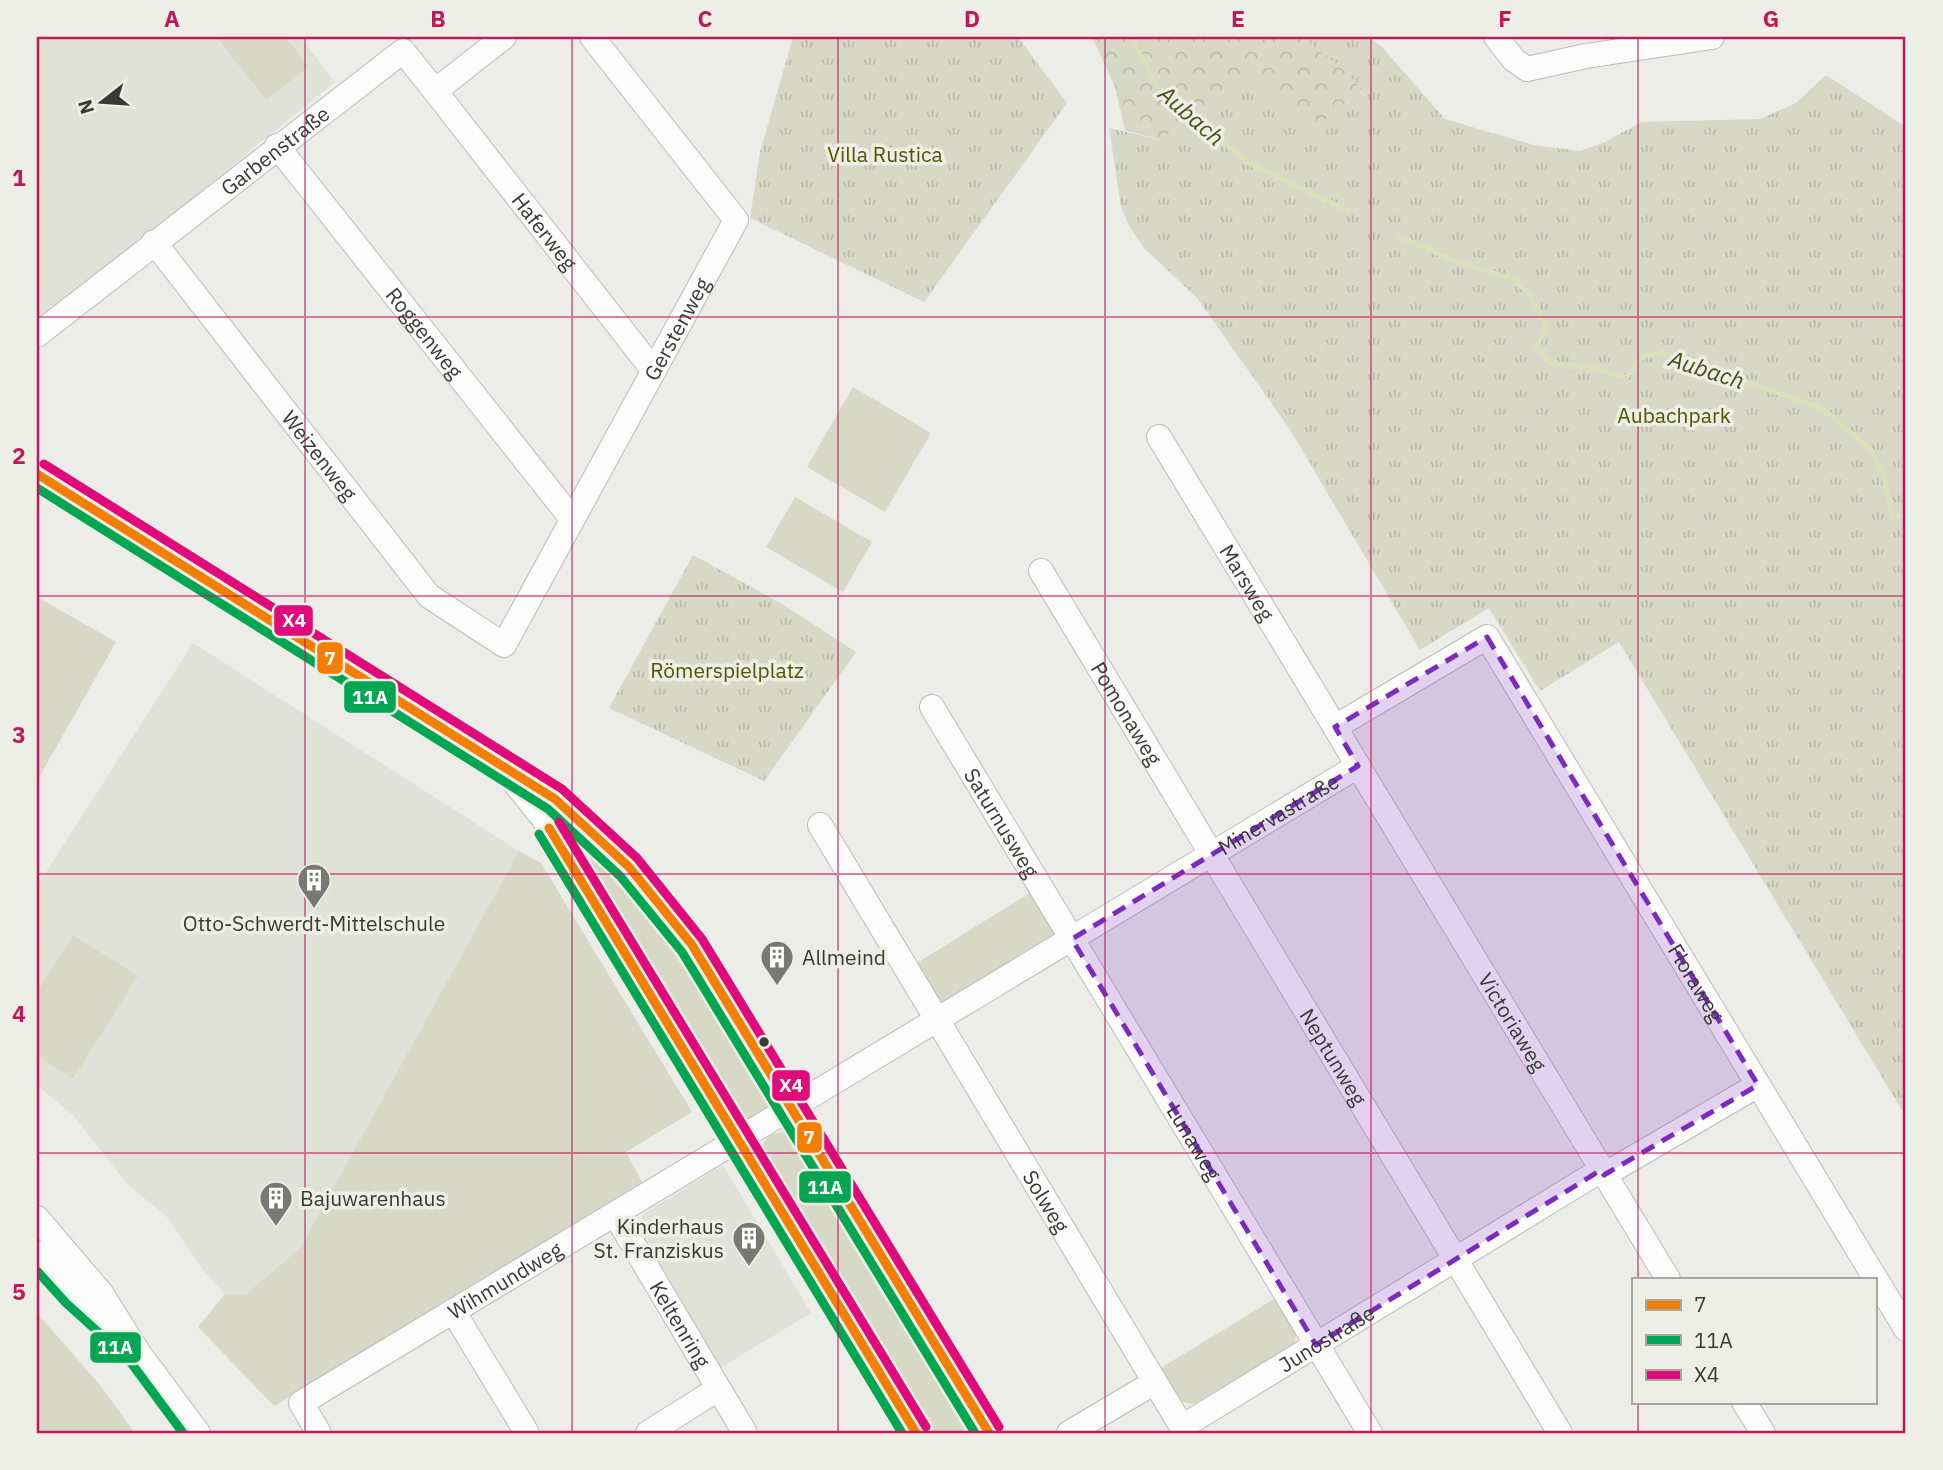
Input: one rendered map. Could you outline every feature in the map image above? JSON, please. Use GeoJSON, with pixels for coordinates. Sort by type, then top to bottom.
{"type":"FeatureCollection","features":[{"type":"Feature","properties":{"kind":"street"},"geometry":{"type":"LineString","coordinates":[[435,91],[504,37]]}},
{"type":"Feature","properties":{"kind":"street","name":"Gerstenweg"},"geometry":{"type":"LineString","coordinates":[[504,645],[736,220],[592,37]]}},
{"type":"Feature","properties":{"kind":"street"},"geometry":{"type":"LineString","coordinates":[[1496,37],[1507,53],[1527,69],[1586,56],[1712,37]]}},
{"type":"Feature","properties":{"kind":"street","name":"Garbenstraße"},"geometry":{"type":"LineString","coordinates":[[37,335],[277,146],[398,44],[435,91]]}},
{"type":"Feature","properties":{"kind":"street","name":"Haferweg"},"geometry":{"type":"LineString","coordinates":[[435,91],[654,371]]}},
{"type":"Feature","properties":{"kind":"street","name":"Roggenweg"},"geometry":{"type":"LineString","coordinates":[[277,146],[572,519]]}},
{"type":"Feature","properties":{"kind":"street","name":"Weizenweg"},"geometry":{"type":"LineString","coordinates":[[154,242],[429,596],[504,645]]}},
{"type":"Feature","properties":{"kind":"street","name":"Marsweg"},"geometry":{"type":"LineString","coordinates":[[1159,437],[1335,727]]}},
{"type":"Feature","properties":{"kind":"street"},"geometry":{"type":"LineString","coordinates":[[37,474],[555,799],[617,852],[657,895],[692,945],[989,1433]]}},
{"type":"Feature","properties":{"kind":"street","name":"Pomonaweg"},"geometry":{"type":"LineString","coordinates":[[1041,571],[1212,854]]}},
{"type":"Feature","properties":{"kind":"street","name":"Floraweg"},"geometry":{"type":"LineString","coordinates":[[1335,727],[1487,637],[1875,1278]]}},
{"type":"Feature","properties":{"kind":"street","name":"Saturnusweg"},"geometry":{"type":"LineString","coordinates":[[932,707],[1072,939]]}},
{"type":"Feature","properties":{"kind":"street","name":"Minervastraße"},"geometry":{"type":"LineString","coordinates":[[739,1140],[1358,766],[1335,727]]}},
{"type":"Feature","properties":{"kind":"street"},"geometry":{"type":"LineString","coordinates":[[501,766],[544,819],[916,1433]]}},
{"type":"Feature","properties":{"kind":"street","name":"Victoriaweg"},"geometry":{"type":"LineString","coordinates":[[1358,766],[1667,1278]]}},
{"type":"Feature","properties":{"kind":"street","name":"Solweg"},"geometry":{"type":"LineString","coordinates":[[820,825],[1155,1382]]}},
{"type":"Feature","properties":{"kind":"street","name":"Neptunweg"},"geometry":{"type":"LineString","coordinates":[[1212,854],[1560,1433]]}},
{"type":"Feature","properties":{"kind":"street","name":"Lunaweg"},"geometry":{"type":"LineString","coordinates":[[1072,939],[1370,1433]]}},
{"type":"Feature","properties":{"kind":"street","name":"Junostraße"},"geometry":{"type":"LineString","coordinates":[[1155,1382],[1184,1430],[1454,1259],[1758,1085]]}},
{"type":"Feature","properties":{"kind":"street","name":"Wihmundweg"},"geometry":{"type":"LineString","coordinates":[[319,1433],[300,1403],[739,1140]]}},
{"type":"Feature","properties":{"kind":"street","name":"Keltenring"},"geometry":{"type":"LineString","coordinates":[[615,1214],[745,1433]]}},
{"type":"Feature","properties":{"kind":"street"},"geometry":{"type":"LineString","coordinates":[[37,1218],[101,1293],[138,1352],[198,1433]]}},
{"type":"Feature","properties":{"kind":"street"},"geometry":{"type":"LineString","coordinates":[[37,1253],[74,1294],[138,1352]]}},
{"type":"Feature","properties":{"kind":"street","name":"Floraweg"},"geometry":{"type":"LineString","coordinates":[[1876,1280],[1906,1329]]}},
{"type":"Feature","properties":{"kind":"street"},"geometry":{"type":"LineString","coordinates":[[453,1311],[527,1433]]}},
{"type":"Feature","properties":{"kind":"street"},"geometry":{"type":"LineString","coordinates":[[1069,1433],[1155,1382]]}},
{"type":"Feature","properties":{"kind":"street"},"geometry":{"type":"LineString","coordinates":[[648,1433],[718,1389]]}},
{"type":"Feature","properties":{"kind":"street"},"geometry":{"type":"LineString","coordinates":[[1745,1404],[1763,1433]]}},
{"type":"Feature","properties":{"kind":"highlighted area"},"geometry":{"type":"Polygon","coordinates":[[[1487,637],[1758,1085],[1604,1175],[1601,1170],[1316,1345],[1072,939],[1358,766],[1335,727],[1487,637]]]}},
{"type":"Feature","properties":{"kind":"shaded area"},"geometry":{"type":"Polygon","coordinates":[[[37,37],[300,37],[335,82],[37,324],[37,37]]]}},
{"type":"Feature","properties":{"kind":"shaded area"},"geometry":{"type":"Polygon","coordinates":[[[193,643],[519,851],[300,1248],[245,1295],[225,1294],[203,1270],[167,1217],[126,1183],[74,1116],[37,1085],[37,886],[193,643]]]}},
{"type":"Feature","properties":{"kind":"shaded area"},"geometry":{"type":"Polygon","coordinates":[[[723,1165],[811,1313],[717,1370],[641,1243],[637,1226],[645,1213],[723,1165]]]}},
{"type":"Feature","properties":{"kind":"green space"},"geometry":{"type":"Polygon","coordinates":[[[222,37],[285,37],[309,66],[266,100],[219,40],[222,37]]]}},
{"type":"Feature","properties":{"kind":"green space","name":"Villa Rustica"},"geometry":{"type":"Polygon","coordinates":[[[793,37],[1018,37],[1067,103],[924,302],[750,218],[760,152],[793,37]]]}},
{"type":"Feature","properties":{"kind":"green space"},"geometry":{"type":"Polygon","coordinates":[[[1092,37],[1301,37],[1342,68],[1364,89],[1316,127],[1245,74],[1161,140],[1125,130],[1115,87],[1092,37]]]}},
{"type":"Feature","properties":{"kind":"green space","name":"Aubachpark"},"geometry":{"type":"Polygon","coordinates":[[[1301,37],[1367,37],[1381,46],[1445,119],[1534,145],[1580,151],[1603,143],[1641,122],[1760,119],[1796,103],[1826,75],[1906,127],[1906,1117],[1619,642],[1540,691],[1489,608],[1420,650],[1289,428],[1197,298],[1144,248],[1129,226],[1121,207],[1109,128],[1161,140],[1245,74],[1316,127],[1363,90],[1342,68],[1301,37]]]}},
{"type":"Feature","properties":{"kind":"green space"},"geometry":{"type":"Polygon","coordinates":[[[853,387],[931,433],[885,512],[807,467],[853,387]]]}},
{"type":"Feature","properties":{"kind":"green space"},"geometry":{"type":"Polygon","coordinates":[[[795,497],[872,542],[843,592],[766,547],[795,497]]]}},
{"type":"Feature","properties":{"kind":"green space","name":"Römerspielplatz"},"geometry":{"type":"Polygon","coordinates":[[[693,555],[784,605],[856,652],[764,781],[609,708],[693,555]]]}},
{"type":"Feature","properties":{"kind":"green space"},"geometry":{"type":"Polygon","coordinates":[[[37,597],[116,642],[37,781],[37,597]]]}},
{"type":"Feature","properties":{"kind":"green space"},"geometry":{"type":"Polygon","coordinates":[[[556,809],[644,892],[772,1091],[771,1105],[759,1118],[740,1123],[552,818],[556,809]]]}},
{"type":"Feature","properties":{"kind":"green space"},"geometry":{"type":"Polygon","coordinates":[[[519,851],[541,863],[692,1112],[626,1152],[642,1182],[274,1406],[198,1327],[225,1294],[245,1295],[300,1248],[519,851]]]}},
{"type":"Feature","properties":{"kind":"green space"},"geometry":{"type":"Polygon","coordinates":[[[1033,891],[1056,929],[1052,940],[946,1003],[935,1002],[912,966],[1033,891]]]}},
{"type":"Feature","properties":{"kind":"green space"},"geometry":{"type":"Polygon","coordinates":[[[73,935],[138,976],[73,1079],[37,1055],[37,992],[73,935]]]}},
{"type":"Feature","properties":{"kind":"green space"},"geometry":{"type":"Polygon","coordinates":[[[790,1130],[800,1134],[980,1433],[925,1433],[759,1150],[769,1135],[790,1130]]]}},
{"type":"Feature","properties":{"kind":"green space"},"geometry":{"type":"Polygon","coordinates":[[[1279,1296],[1297,1327],[1295,1344],[1194,1404],[1178,1401],[1159,1369],[1279,1296]]]}},
{"type":"Feature","properties":{"kind":"green space"},"geometry":{"type":"Polygon","coordinates":[[[37,1313],[100,1385],[135,1433],[37,1433],[37,1313]]]}},
{"type":"Feature","properties":{"kind":"waterway","name":"Aubach"},"geometry":{"type":"LineString","coordinates":[[1132,37],[1157,87],[1247,162],[1348,211]]}},
{"type":"Feature","properties":{"kind":"waterway","name":"Aubach"},"geometry":{"type":"LineString","coordinates":[[1400,237],[1458,262],[1515,280],[1530,295],[1547,327],[1535,347],[1550,363],[1601,370],[1626,378],[1643,356],[1663,353],[1823,409],[1871,450],[1883,473],[1892,517],[1906,514]]}},
{"type":"Feature","properties":{"kind":"transit line","name":"X4"},"geometry":{"type":"LineString","coordinates":[[44,464],[562,789],[637,858],[702,939],[999,1427]]}},
{"type":"Feature","properties":{"kind":"transit line","name":"7"},"geometry":{"type":"LineString","coordinates":[[37,474],[555,799],[629,867],[692,945],[989,1433]]}},
{"type":"Feature","properties":{"kind":"transit line","name":"11A"},"geometry":{"type":"LineString","coordinates":[[37,488],[548,809],[620,876],[682,952],[975,1433]]}},
{"type":"Feature","properties":{"kind":"transit line","name":"X4"},"geometry":{"type":"LineString","coordinates":[[559,822],[926,1427]]}},
{"type":"Feature","properties":{"kind":"transit line","name":"7"},"geometry":{"type":"LineString","coordinates":[[549,828],[916,1433]]}},
{"type":"Feature","properties":{"kind":"transit line","name":"11A"},"geometry":{"type":"LineString","coordinates":[[539,834],[902,1433]]}},
{"type":"Feature","properties":{"kind":"transit line","name":"11A"},"geometry":{"type":"LineString","coordinates":[[37,1271],[66,1303],[129,1360],[183,1433]]}},
{"type":"Feature","properties":{"kind":"place","name":"Otto-Schwerdt-Mittelschule"},"geometry":{"type":"Point","coordinates":[314,910]}},
{"type":"Feature","properties":{"kind":"place","name":"Allmeind"},"geometry":{"type":"Point","coordinates":[777,987]}},
{"type":"Feature","properties":{"kind":"place","name":"Bajuwarenhaus"},"geometry":{"type":"Point","coordinates":[276,1228]}},
{"type":"Feature","properties":{"kind":"place","name":"Kinderhaus St. Franziskus"},"geometry":{"type":"Point","coordinates":[749,1268]}}]}
